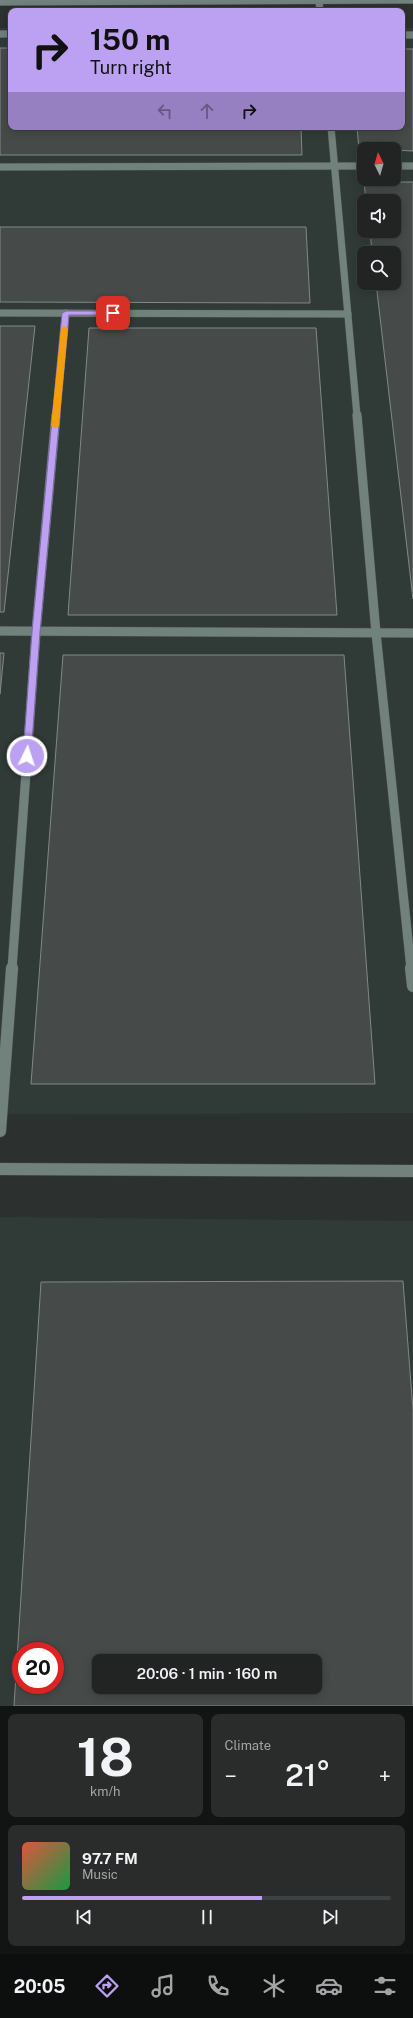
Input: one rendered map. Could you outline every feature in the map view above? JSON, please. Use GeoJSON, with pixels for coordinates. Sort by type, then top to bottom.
{"type":"FeatureCollection","features":[{"type":"Feature","properties":{"kind":"street"},"geometry":{"type":"LineString","coordinates":[[0,2],[413,0]]}},
{"type":"Feature","properties":{"kind":"street"},"geometry":{"type":"LineString","coordinates":[[331,130],[376,633],[413,986]]}},
{"type":"Feature","properties":{"kind":"street"},"geometry":{"type":"LineString","coordinates":[[0,167],[357,166]]}},
{"type":"Feature","properties":{"kind":"street"},"geometry":{"type":"LineString","coordinates":[[401,166],[413,166]]}},
{"type":"Feature","properties":{"kind":"street"},"geometry":{"type":"LineString","coordinates":[[0,313],[348,314]]}},
{"type":"Feature","properties":{"kind":"street"},"geometry":{"type":"LineString","coordinates":[[0,1131],[36,632],[66,313]]}},
{"type":"Feature","properties":{"kind":"street"},"geometry":{"type":"LineString","coordinates":[[0,631],[413,633]]}},
{"type":"Feature","properties":{"kind":"street"},"geometry":{"type":"LineString","coordinates":[[0,1169],[413,1171]]}},
{"type":"Feature","properties":{"kind":"shaded area"},"geometry":{"type":"Polygon","coordinates":[[[0,28],[8,28],[8,130],[405,130],[405,28],[413,28],[413,1113],[0,1114],[0,28]]]}},
{"type":"Feature","properties":{"kind":"shaded area"},"geometry":{"type":"Polygon","coordinates":[[[0,1217],[413,1221],[413,1706],[0,1706],[0,1217]]]}},
{"type":"Feature","properties":{"kind":"building"},"geometry":{"type":"Polygon","coordinates":[[[0,48],[8,48],[8,130],[301,130],[302,155],[0,155],[0,48]]]}},
{"type":"Feature","properties":{"kind":"building"},"geometry":{"type":"Polygon","coordinates":[[[405,49],[413,49],[413,151],[401,150],[401,142],[358,142],[357,130],[405,130],[405,49]]]}},
{"type":"Feature","properties":{"kind":"building"},"geometry":{"type":"Polygon","coordinates":[[[401,182],[413,182],[413,599],[377,290],[401,290],[401,246],[371,246],[371,238],[401,238],[401,194],[365,194],[364,186],[401,186],[401,182]]]}},
{"type":"Feature","properties":{"kind":"building"},"geometry":{"type":"Polygon","coordinates":[[[0,227],[306,227],[310,303],[0,302],[0,227]]]}},
{"type":"Feature","properties":{"kind":"building"},"geometry":{"type":"Polygon","coordinates":[[[0,326],[35,326],[4,612],[0,612],[0,326]]]}},
{"type":"Feature","properties":{"kind":"building"},"geometry":{"type":"Polygon","coordinates":[[[89,328],[316,328],[337,615],[68,615],[89,328]]]}},
{"type":"Feature","properties":{"kind":"building"},"geometry":{"type":"Polygon","coordinates":[[[0,653],[4,653],[0,694],[0,653]]]}},
{"type":"Feature","properties":{"kind":"building"},"geometry":{"type":"Polygon","coordinates":[[[63,655],[344,655],[375,1084],[31,1084],[63,655]]]}},
{"type":"Feature","properties":{"kind":"building"},"geometry":{"type":"Polygon","coordinates":[[[403,1281],[413,1410],[413,1706],[14,1706],[15,1694],[64,1694],[64,1642],[18,1642],[41,1282],[403,1281]]]}},
{"type":"Feature","properties":{"kind":"slow traffic"},"geometry":{"type":"LineString","coordinates":[[55,426],[64,328]]}},
{"type":"Feature","properties":{"kind":"route"},"geometry":{"type":"LineString","coordinates":[[27,756],[36,632],[66,313],[113,313]]}}]}
